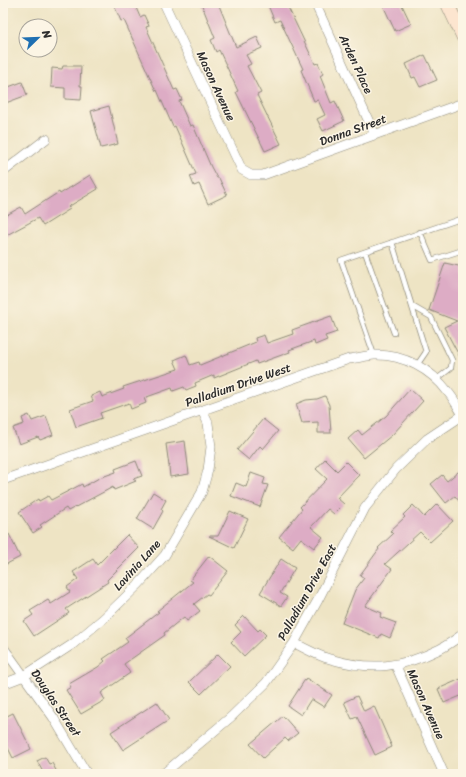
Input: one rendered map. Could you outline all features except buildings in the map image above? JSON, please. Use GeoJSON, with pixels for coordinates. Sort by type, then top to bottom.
{"type":"FeatureCollection","features":[{"type":"Feature","properties":{"kind":"main road"},"geometry":{"type":"LineString","coordinates":[[448,3],[463,37]]}},
{"type":"Feature","properties":{"kind":"street","name":"Mason Avenue"},"geometry":{"type":"LineString","coordinates":[[164,3],[242,170],[251,175]]}},
{"type":"Feature","properties":{"kind":"street","name":"Arden Place"},"geometry":{"type":"LineString","coordinates":[[315,3],[376,135]]}},
{"type":"Feature","properties":{"kind":"street","name":"Donna Street"},"geometry":{"type":"LineString","coordinates":[[251,175],[262,175],[463,103]]}},
{"type":"Feature","properties":{"kind":"street"},"geometry":{"type":"LineString","coordinates":[[3,172],[46,139]]}},
{"type":"Feature","properties":{"kind":"street","name":"Palladium Drive West"},"geometry":{"type":"LineString","coordinates":[[3,480],[349,359],[374,355],[396,357],[417,364],[437,379],[448,391],[463,415]]}},
{"type":"Feature","properties":{"kind":"street","name":"Lavinia Lane"},"geometry":{"type":"LineString","coordinates":[[3,684],[24,676],[73,644],[104,618],[139,584],[165,555],[202,492],[208,470],[210,447],[208,423],[202,410]]}},
{"type":"Feature","properties":{"kind":"street","name":"Palladium Drive East"},"geometry":{"type":"LineString","coordinates":[[163,774],[231,717],[266,683],[294,643],[318,600],[365,508],[396,469],[427,439],[463,415]]}},
{"type":"Feature","properties":{"kind":"street"},"geometry":{"type":"LineString","coordinates":[[294,643],[329,659],[365,666],[396,666],[441,649],[463,634]]}},
{"type":"Feature","properties":{"kind":"street","name":"Douglas Street"},"geometry":{"type":"LineString","coordinates":[[3,647],[53,717],[87,774]]}},
{"type":"Feature","properties":{"kind":"street","name":"Mason Avenue"},"geometry":{"type":"LineString","coordinates":[[396,666],[444,774]]}},
{"type":"Feature","properties":{"kind":"lane"},"geometry":{"type":"LineString","coordinates":[[374,355],[341,260],[463,218]]}},
{"type":"Feature","properties":{"kind":"lane"},"geometry":{"type":"LineString","coordinates":[[420,232],[432,260],[463,250]]}},
{"type":"Feature","properties":{"kind":"lane"},"geometry":{"type":"LineString","coordinates":[[392,242],[426,352],[417,364]]}},
{"type":"Feature","properties":{"kind":"lane"},"geometry":{"type":"LineString","coordinates":[[365,252],[394,334]]}},
{"type":"Feature","properties":{"kind":"lane"},"geometry":{"type":"LineString","coordinates":[[412,306],[431,317],[452,360],[451,368],[437,379]]}}]}
